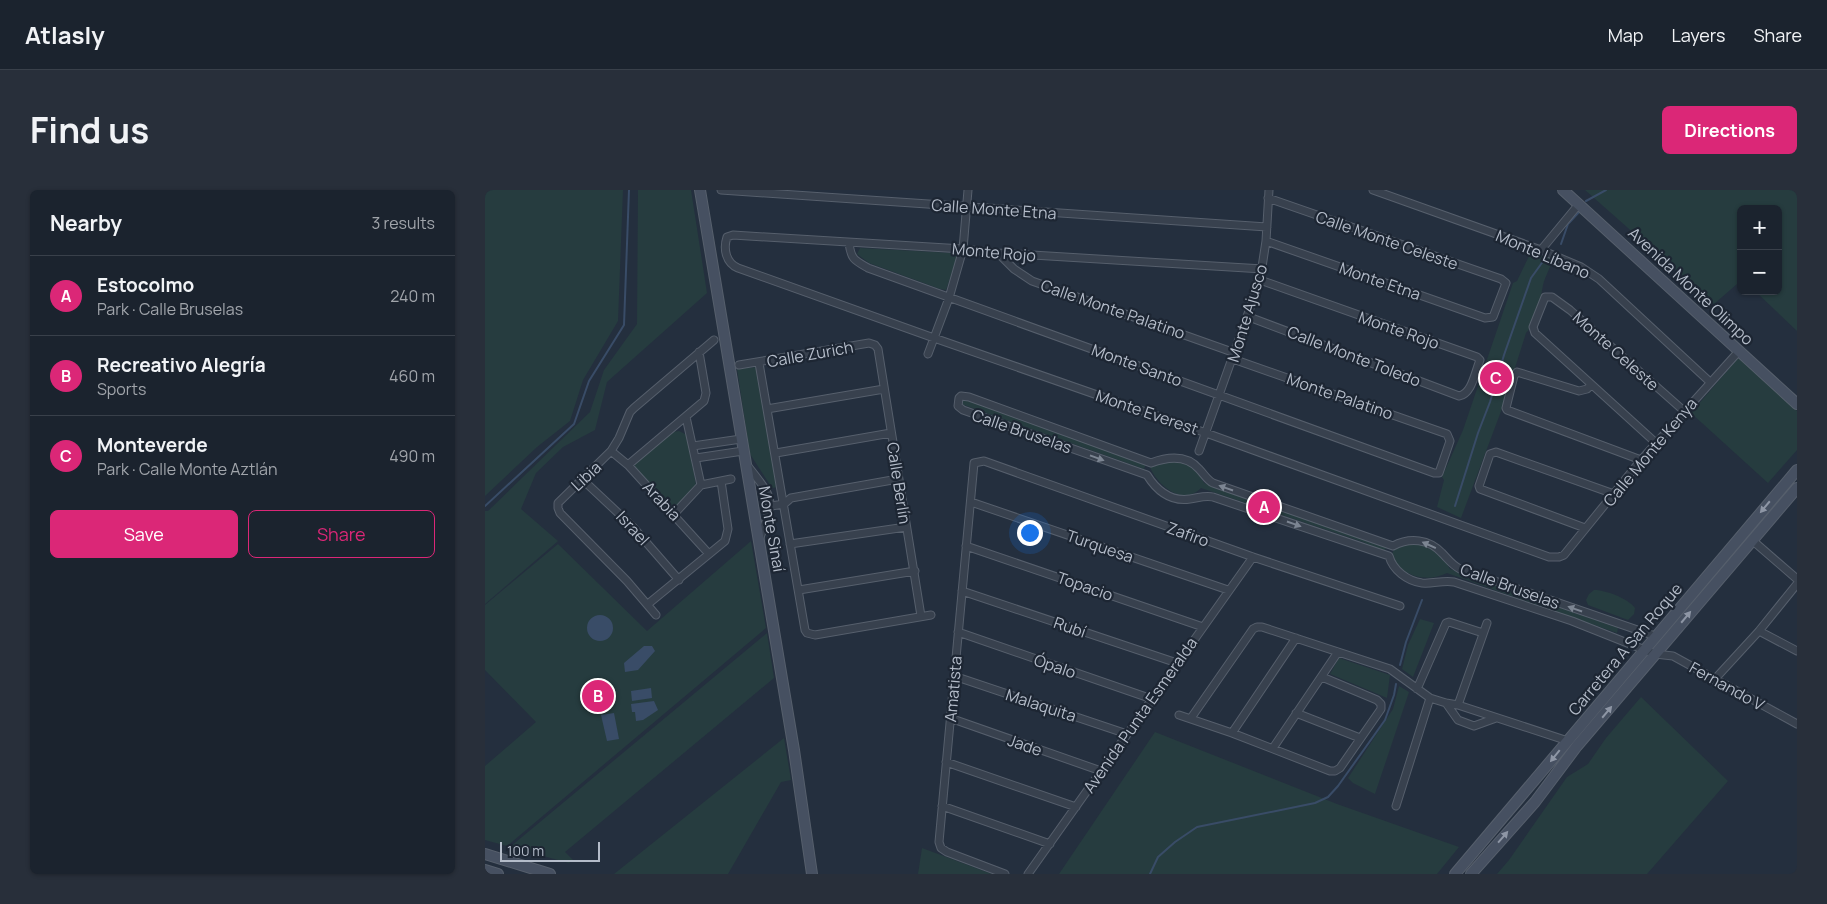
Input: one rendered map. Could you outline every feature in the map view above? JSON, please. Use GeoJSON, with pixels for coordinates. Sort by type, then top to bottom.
{"type":"FeatureCollection","features":[{"type":"Feature","properties":{"kind":"main road","name":"Monte Sinaí"},"geometry":{"type":"LineString","coordinates":[[700,190],[791,732],[812,874]]}},
{"type":"Feature","properties":{"kind":"main road","name":"Avenida Monte Olimpo"},"geometry":{"type":"LineString","coordinates":[[1563,190],[1797,404]]}},
{"type":"Feature","properties":{"kind":"main road","name":"Carretera A San Roque"},"geometry":{"type":"LineString","coordinates":[[1455,874],[1797,470]]}},
{"type":"Feature","properties":{"kind":"main road","name":"Carretera A San Roque"},"geometry":{"type":"LineString","coordinates":[[1471,874],[1535,802],[1577,746],[1797,488]]}},
{"type":"Feature","properties":{"kind":"main road"},"geometry":{"type":"LineString","coordinates":[[1506,814],[1526,802],[1535,802],[1534,794],[1542,778],[1543,771]]}},
{"type":"Feature","properties":{"kind":"main road"},"geometry":{"type":"LineString","coordinates":[[485,854],[550,874]]}},
{"type":"Feature","properties":{"kind":"main road"},"geometry":{"type":"LineString","coordinates":[[485,870],[498,874]]}},
{"type":"Feature","properties":{"kind":"street","name":"Calle Monte Etna"},"geometry":{"type":"LineString","coordinates":[[721,190],[1267,227]]}},
{"type":"Feature","properties":{"kind":"street"},"geometry":{"type":"LineString","coordinates":[[928,354],[949,298],[963,249],[968,190]]}},
{"type":"Feature","properties":{"kind":"street","name":"Monte Líbano"},"geometry":{"type":"LineString","coordinates":[[1373,190],[1541,250],[1581,267],[1599,279],[1710,382]]}},
{"type":"Feature","properties":{"kind":"street","name":"Monte Ajusco"},"geometry":{"type":"LineString","coordinates":[[1199,451],[1261,280],[1266,241],[1268,194]]}},
{"type":"Feature","properties":{"kind":"street","name":"Calle Monte Celeste"},"geometry":{"type":"LineString","coordinates":[[1268,194],[1501,279],[1506,283],[1493,317]]}},
{"type":"Feature","properties":{"kind":"street"},"geometry":{"type":"LineString","coordinates":[[1541,250],[1579,204]]}},
{"type":"Feature","properties":{"kind":"street","name":"Monte Rojo"},"geometry":{"type":"LineString","coordinates":[[725,251],[727,237],[733,234],[963,249],[999,254],[1263,269]]}},
{"type":"Feature","properties":{"kind":"street","name":"Monte Etna"},"geometry":{"type":"LineString","coordinates":[[1266,241],[1485,318],[1493,317]]}},
{"type":"Feature","properties":{"kind":"street"},"geometry":{"type":"LineString","coordinates":[[708,243],[725,251]]}},
{"type":"Feature","properties":{"kind":"street","name":"Monte Santo"},"geometry":{"type":"LineString","coordinates":[[849,243],[854,259],[868,268],[1434,473],[1439,473]]}},
{"type":"Feature","properties":{"kind":"street","name":"Monte Everest"},"geometry":{"type":"LineString","coordinates":[[725,251],[730,264],[737,268],[1206,432],[1549,557],[1564,555]]}},
{"type":"Feature","properties":{"kind":"street","name":"Calle Monte Palatino"},"geometry":{"type":"LineString","coordinates":[[999,254],[1014,270],[1032,281],[1234,356]]}},
{"type":"Feature","properties":{"kind":"street","name":"Monte Rojo"},"geometry":{"type":"LineString","coordinates":[[1261,280],[1477,357],[1480,360],[1469,390],[1459,396]]}},
{"type":"Feature","properties":{"kind":"street","name":"Monte Celeste"},"geometry":{"type":"LineString","coordinates":[[1591,385],[1535,333],[1533,327],[1545,297],[1553,297],[1570,310],[1684,411]]}},
{"type":"Feature","properties":{"kind":"street","name":"Calle Monte Toledo"},"geometry":{"type":"LineString","coordinates":[[1249,317],[1459,396]]}},
{"type":"Feature","properties":{"kind":"street","name":"Libia"},"geometry":{"type":"LineString","coordinates":[[656,615],[559,510],[559,501],[611,451],[634,408],[714,340]]}},
{"type":"Feature","properties":{"kind":"street","name":"Calle Zurich"},"geometry":{"type":"LineString","coordinates":[[739,365],[869,343],[878,348]]}},
{"type":"Feature","properties":{"kind":"street","name":"Calle Berlín"},"geometry":{"type":"LineString","coordinates":[[878,348],[921,616]]}},
{"type":"Feature","properties":{"kind":"street","name":"Calle Monte Kenya"},"geometry":{"type":"LineString","coordinates":[[1564,555],[1641,460],[1739,351]]}},
{"type":"Feature","properties":{"kind":"street"},"geometry":{"type":"LineString","coordinates":[[628,465],[704,401],[706,393],[699,352]]}},
{"type":"Feature","properties":{"kind":"street","name":"Monte Palatino"},"geometry":{"type":"LineString","coordinates":[[1234,356],[1447,434],[1450,441],[1439,473]]}},
{"type":"Feature","properties":{"kind":"street"},"geometry":{"type":"LineString","coordinates":[[759,362],[805,630],[811,635],[815,635],[931,615]]}},
{"type":"Feature","properties":{"kind":"street"},"geometry":{"type":"LineString","coordinates":[[1641,460],[1507,410],[1505,406],[1515,373],[1518,372],[1579,391],[1587,389],[1591,385],[1656,443]]}},
{"type":"Feature","properties":{"kind":"street"},"geometry":{"type":"LineString","coordinates":[[767,409],[884,389]]}},
{"type":"Feature","properties":{"kind":"street","name":"Calle Bruselas"},"geometry":{"type":"LineString","coordinates":[[1644,649],[1572,621],[1454,582],[1443,580],[1429,583],[1418,582],[1397,571],[1391,564],[1389,556],[1213,497],[1204,496],[1185,500],[1171,498],[1159,491],[1147,475],[963,410],[958,406],[959,398],[961,396],[969,397],[1151,463],[1165,458],[1186,460],[1198,468],[1213,483],[1393,546],[1407,540],[1421,541],[1436,547],[1452,565],[1460,570],[1655,636]]}},
{"type":"Feature","properties":{"kind":"street"},"geometry":{"type":"LineString","coordinates":[[686,417],[701,485]]}},
{"type":"Feature","properties":{"kind":"street"},"geometry":{"type":"LineString","coordinates":[[776,453],[891,434]]}},
{"type":"Feature","properties":{"kind":"street"},"geometry":{"type":"LineString","coordinates":[[693,446],[741,439]]}},
{"type":"Feature","properties":{"kind":"street","name":"Arabia"},"geometry":{"type":"LineString","coordinates":[[611,451],[628,465],[709,554]]}},
{"type":"Feature","properties":{"kind":"street"},"geometry":{"type":"LineString","coordinates":[[696,458],[743,451]]}},
{"type":"Feature","properties":{"kind":"street"},"geometry":{"type":"LineString","coordinates":[[1585,528],[1481,490],[1479,486],[1490,454],[1496,452],[1614,494]]}},
{"type":"Feature","properties":{"kind":"street","name":"Amatista"},"geometry":{"type":"LineString","coordinates":[[977,461],[973,467],[939,838],[941,848],[947,852],[1005,874]]}},
{"type":"Feature","properties":{"kind":"street","name":"Zafiro"},"geometry":{"type":"LineString","coordinates":[[977,461],[984,461],[1253,557],[1400,606]]}},
{"type":"Feature","properties":{"kind":"street"},"geometry":{"type":"LineString","coordinates":[[745,463],[770,496],[771,506],[758,542]]}},
{"type":"Feature","properties":{"kind":"street"},"geometry":{"type":"LineString","coordinates":[[1147,475],[1151,463]]}},
{"type":"Feature","properties":{"kind":"street"},"geometry":{"type":"LineString","coordinates":[[674,514],[701,485],[731,479]]}},
{"type":"Feature","properties":{"kind":"street"},"geometry":{"type":"LineString","coordinates":[[771,506],[784,504],[791,498],[898,479]]}},
{"type":"Feature","properties":{"kind":"street","name":"Israel"},"geometry":{"type":"LineString","coordinates":[[583,480],[632,526],[679,580]]}},
{"type":"Feature","properties":{"kind":"street"},"geometry":{"type":"LineString","coordinates":[[647,604],[725,541],[728,529],[721,481]]}},
{"type":"Feature","properties":{"kind":"street"},"geometry":{"type":"LineString","coordinates":[[770,496],[782,494],[791,498]]}},
{"type":"Feature","properties":{"kind":"street","name":"Turquesa"},"geometry":{"type":"LineString","coordinates":[[971,502],[1229,590]]}},
{"type":"Feature","properties":{"kind":"street"},"geometry":{"type":"LineString","coordinates":[[790,544],[906,527]]}},
{"type":"Feature","properties":{"kind":"street"},"geometry":{"type":"LineString","coordinates":[[1752,540],[1797,580]]}},
{"type":"Feature","properties":{"kind":"street","name":"Topacio"},"geometry":{"type":"LineString","coordinates":[[966,546],[1203,627]]}},
{"type":"Feature","properties":{"kind":"street"},"geometry":{"type":"LineString","coordinates":[[1389,556],[1393,546]]}},
{"type":"Feature","properties":{"kind":"street","name":"Avenida Punta Esmeralda"},"geometry":{"type":"LineString","coordinates":[[1028,874],[1253,557]]}},
{"type":"Feature","properties":{"kind":"street"},"geometry":{"type":"LineString","coordinates":[[799,590],[915,571]]}},
{"type":"Feature","properties":{"kind":"street"},"geometry":{"type":"LineString","coordinates":[[1714,680],[1759,631],[1797,584]]}},
{"type":"Feature","properties":{"kind":"street","name":"Rubí"},"geometry":{"type":"LineString","coordinates":[[962,591],[1177,663]]}},
{"type":"Feature","properties":{"kind":"street"},"geometry":{"type":"LineString","coordinates":[[1417,689],[1446,623],[1449,622],[1483,633]]}},
{"type":"Feature","properties":{"kind":"street"},"geometry":{"type":"LineString","coordinates":[[1458,705],[1487,623]]}},
{"type":"Feature","properties":{"kind":"street"},"geometry":{"type":"LineString","coordinates":[[1191,718],[1253,629],[1262,627],[1390,669],[1430,698],[1458,705],[1567,741]]}},
{"type":"Feature","properties":{"kind":"street"},"geometry":{"type":"LineString","coordinates":[[1632,644],[1638,630]]}},
{"type":"Feature","properties":{"kind":"street"},"geometry":{"type":"LineString","coordinates":[[1759,631],[1797,652]]}},
{"type":"Feature","properties":{"kind":"street","name":"Ópalo"},"geometry":{"type":"LineString","coordinates":[[958,632],[1152,699]]}},
{"type":"Feature","properties":{"kind":"street"},"geometry":{"type":"LineString","coordinates":[[1232,733],[1296,638]]}},
{"type":"Feature","properties":{"kind":"street","name":"Fernando V"},"geometry":{"type":"LineString","coordinates":[[1644,649],[1655,654],[1673,656],[1797,724]]}},
{"type":"Feature","properties":{"kind":"street"},"geometry":{"type":"LineString","coordinates":[[1273,748],[1338,652]]}},
{"type":"Feature","properties":{"kind":"street","name":"Malaquita"},"geometry":{"type":"LineString","coordinates":[[954,676],[1127,734]]}},
{"type":"Feature","properties":{"kind":"street"},"geometry":{"type":"LineString","coordinates":[[1179,715],[1273,748],[1330,771],[1335,771],[1340,768],[1381,709],[1381,704],[1377,700],[1322,678]]}},
{"type":"Feature","properties":{"kind":"street"},"geometry":{"type":"LineString","coordinates":[[1396,806],[1430,698]]}},
{"type":"Feature","properties":{"kind":"street"},"geometry":{"type":"LineString","coordinates":[[1446,703],[1458,720],[1474,726],[1497,718]]}},
{"type":"Feature","properties":{"kind":"street"},"geometry":{"type":"LineString","coordinates":[[1296,712],[1360,738]]}},
{"type":"Feature","properties":{"kind":"street","name":"Jade"},"geometry":{"type":"LineString","coordinates":[[950,718],[1101,771]]}},
{"type":"Feature","properties":{"kind":"street"},"geometry":{"type":"LineString","coordinates":[[946,762],[1076,806]]}},
{"type":"Feature","properties":{"kind":"street"},"geometry":{"type":"LineString","coordinates":[[942,806],[1050,844]]}},
{"type":"Feature","properties":{"kind":"green space"},"geometry":{"type":"Polygon","coordinates":[[[485,190],[623,190],[618,321],[583,380],[570,421],[537,447],[485,496],[485,190]]]}},
{"type":"Feature","properties":{"kind":"green space"},"geometry":{"type":"Polygon","coordinates":[[[638,190],[691,190],[707,293],[607,382],[595,430],[563,447],[536,473],[521,509],[558,541],[485,604],[485,511],[488,511],[590,412],[604,370],[637,324],[638,190]]]}},
{"type":"Feature","properties":{"kind":"green space"},"geometry":{"type":"Polygon","coordinates":[[[1585,190],[1797,190],[1797,331],[1759,295],[1782,295],[1782,205],[1737,205],[1737,284],[1714,304],[1585,190]]]}},
{"type":"Feature","properties":{"kind":"green space"},"geometry":{"type":"Polygon","coordinates":[[[860,248],[953,253],[957,257],[946,290],[869,263],[857,254],[860,248]]]}},
{"type":"Feature","properties":{"kind":"green space"},"geometry":{"type":"Polygon","coordinates":[[[1531,252],[1553,259],[1544,282],[1536,317],[1526,333],[1503,406],[1461,518],[1437,507],[1444,480],[1442,477],[1463,430],[1513,283],[1517,281],[1531,252]]]}},
{"type":"Feature","properties":{"kind":"green space"},"geometry":{"type":"Polygon","coordinates":[[[1739,357],[1797,411],[1797,450],[1768,483],[1691,413],[1739,357]]]}},
{"type":"Feature","properties":{"kind":"green space"},"geometry":{"type":"Polygon","coordinates":[[[757,367],[778,487],[772,488],[750,454],[737,369],[757,367]]]}},
{"type":"Feature","properties":{"kind":"green space"},"geometry":{"type":"Polygon","coordinates":[[[963,398],[1146,464],[1144,469],[964,405],[961,402],[963,398]]]}},
{"type":"Feature","properties":{"kind":"green space"},"geometry":{"type":"Polygon","coordinates":[[[679,431],[687,435],[696,485],[677,508],[672,508],[635,467],[635,464],[673,432],[679,431]]]}},
{"type":"Feature","properties":{"kind":"green space"},"geometry":{"type":"Polygon","coordinates":[[[1180,460],[1195,467],[1204,483],[1387,548],[1383,551],[1363,542],[1201,488],[1194,493],[1186,495],[1171,491],[1158,481],[1150,467],[1154,464],[1180,460]]]}},
{"type":"Feature","properties":{"kind":"green space"},"geometry":{"type":"Polygon","coordinates":[[[751,541],[766,628],[507,846],[485,840],[485,766],[536,722],[485,670],[485,605],[558,544],[647,631],[751,541]]]}},
{"type":"Feature","properties":{"kind":"green space"},"geometry":{"type":"Polygon","coordinates":[[[1417,543],[1437,553],[1450,569],[1618,628],[1617,633],[1447,573],[1427,578],[1414,576],[1397,565],[1392,555],[1393,550],[1398,545],[1417,543]]]}},
{"type":"Feature","properties":{"kind":"green space"},"geometry":{"type":"Polygon","coordinates":[[[1594,590],[1610,593],[1632,604],[1635,608],[1634,614],[1628,620],[1588,605],[1586,600],[1594,590]]]}},
{"type":"Feature","properties":{"kind":"green space"},"geometry":{"type":"Polygon","coordinates":[[[1420,619],[1434,623],[1413,677],[1402,669],[1408,645],[1420,619]]]}},
{"type":"Feature","properties":{"kind":"green space"},"geometry":{"type":"Polygon","coordinates":[[[767,633],[774,678],[565,852],[573,860],[569,863],[510,847],[767,633]]]}},
{"type":"Feature","properties":{"kind":"green space"},"geometry":{"type":"Polygon","coordinates":[[[1339,658],[1390,675],[1387,698],[1330,674],[1339,658]]]}},
{"type":"Feature","properties":{"kind":"green space"},"geometry":{"type":"Polygon","coordinates":[[[1399,686],[1409,692],[1375,794],[1353,783],[1348,778],[1393,709],[1399,686]]]}},
{"type":"Feature","properties":{"kind":"green space"},"geometry":{"type":"Polygon","coordinates":[[[1641,697],[1728,781],[1647,874],[1497,874],[1509,860],[1567,777],[1588,764],[1606,738],[1641,697]]]}},
{"type":"Feature","properties":{"kind":"green space"},"geometry":{"type":"Polygon","coordinates":[[[1155,732],[1337,804],[1459,847],[1437,874],[1059,874],[1155,732]]]}},
{"type":"Feature","properties":{"kind":"green space"},"geometry":{"type":"Polygon","coordinates":[[[784,738],[791,780],[781,782],[728,874],[614,874],[784,738]]]}},
{"type":"Feature","properties":{"kind":"green space"},"geometry":{"type":"Polygon","coordinates":[[[922,848],[992,874],[918,874],[922,848]]]}},
{"type":"Feature","properties":{"kind":"water"},"geometry":{"type":"Polygon","coordinates":[[[600,615],[609,619],[613,628],[609,637],[600,641],[591,637],[587,628],[591,619],[600,615]]]}},
{"type":"Feature","properties":{"kind":"water"},"geometry":{"type":"Polygon","coordinates":[[[644,646],[652,646],[655,651],[638,670],[625,672],[624,663],[644,646]]]}},
{"type":"Feature","properties":{"kind":"water"},"geometry":{"type":"Polygon","coordinates":[[[651,688],[652,698],[632,701],[631,691],[651,688]]]}},
{"type":"Feature","properties":{"kind":"water"},"geometry":{"type":"Polygon","coordinates":[[[654,701],[658,710],[643,720],[636,721],[635,712],[632,712],[631,704],[654,701]]]}},
{"type":"Feature","properties":{"kind":"water"},"geometry":{"type":"Polygon","coordinates":[[[614,713],[619,739],[607,741],[601,715],[614,713]]]}},
{"type":"Feature","properties":{"kind":"waterway"},"geometry":{"type":"LineString","coordinates":[[485,506],[574,424],[589,381],[624,325],[629,190]]}},
{"type":"Feature","properties":{"kind":"waterway"},"geometry":{"type":"LineString","coordinates":[[1586,201],[1606,190]]}},
{"type":"Feature","properties":{"kind":"waterway"},"geometry":{"type":"LineString","coordinates":[[1561,244],[1568,224],[1580,211]]}},
{"type":"Feature","properties":{"kind":"waterway"},"geometry":{"type":"LineString","coordinates":[[1455,506],[1531,278],[1544,260]]}},
{"type":"Feature","properties":{"kind":"waterway"},"geometry":{"type":"LineString","coordinates":[[1400,665],[1406,642],[1422,600]]}},
{"type":"Feature","properties":{"kind":"waterway"},"geometry":{"type":"LineString","coordinates":[[1150,874],[1158,857],[1175,842],[1197,827],[1315,803],[1328,797],[1385,720],[1396,684]]}},
{"type":"Feature","properties":{"kind":"place","name":"Monteverde"},"geometry":{"type":"Point","coordinates":[1496,378]}},
{"type":"Feature","properties":{"kind":"place","name":"Estocolmo"},"geometry":{"type":"Point","coordinates":[1264,507]}},
{"type":"Feature","properties":{"kind":"place","name":"Recreativo Alegría"},"geometry":{"type":"Point","coordinates":[598,696]}}]}
